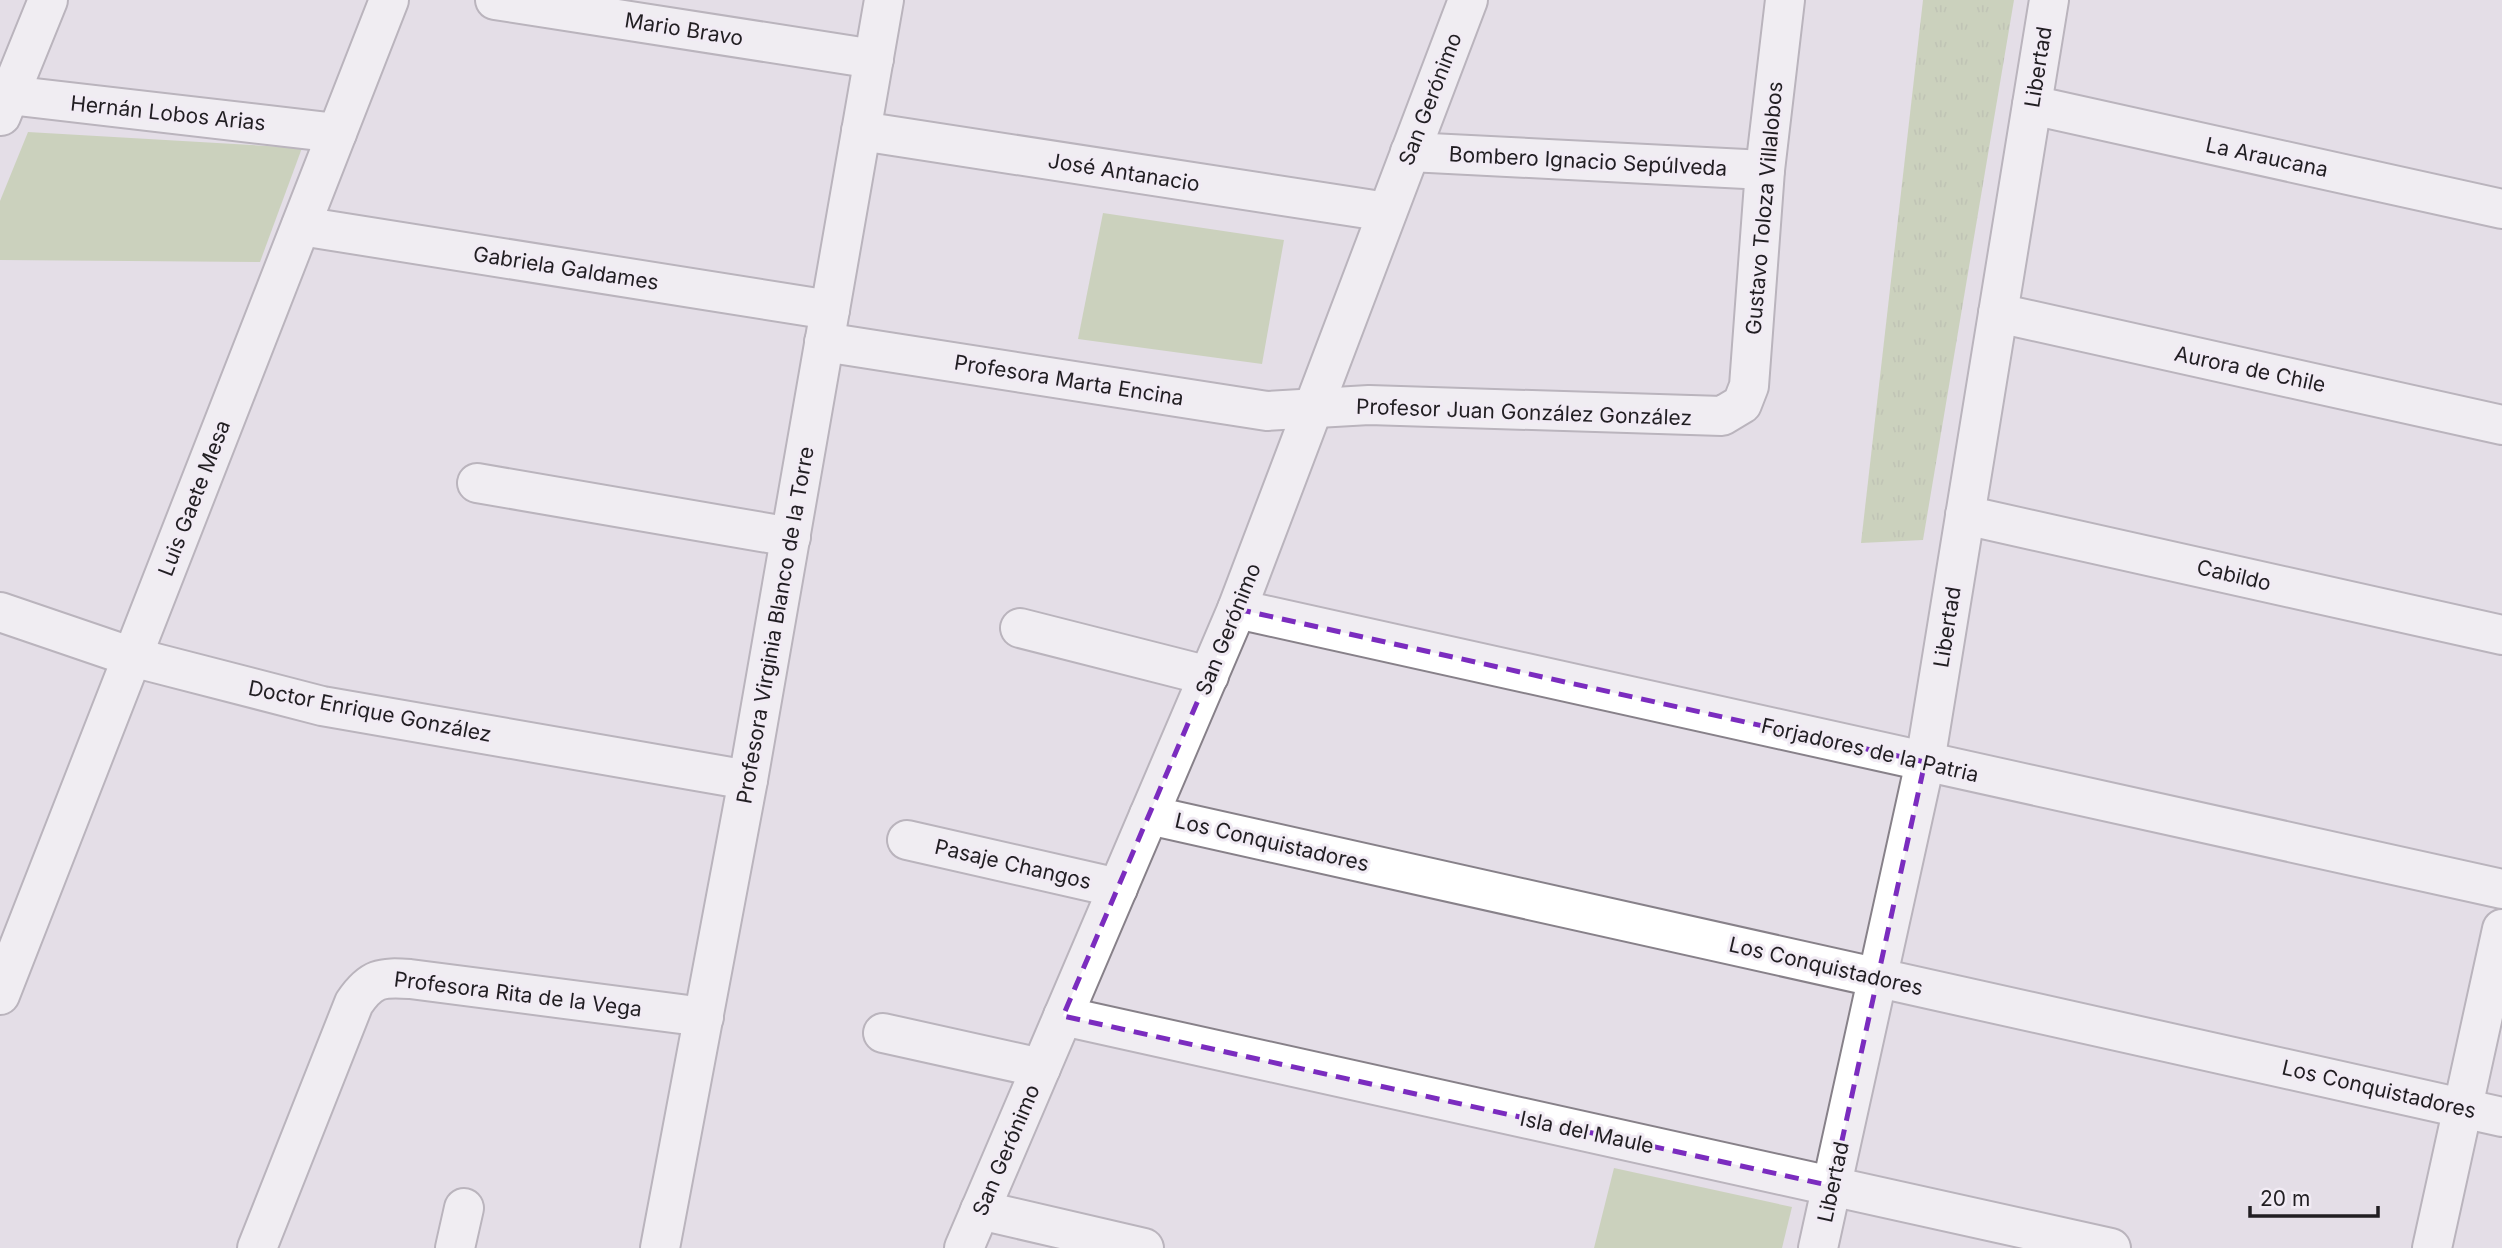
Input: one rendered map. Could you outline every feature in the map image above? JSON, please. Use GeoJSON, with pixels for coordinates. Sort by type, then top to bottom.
{"type":"FeatureCollection","features":[{"type":"Feature","properties":{"kind":"street"},"geometry":{"type":"LineString","coordinates":[[3,102],[48,0]]}},
{"type":"Feature","properties":{"kind":"street","name":"Luis Gaete Mesa"},"geometry":{"type":"LineString","coordinates":[[0,995],[389,0]]}},
{"type":"Feature","properties":{"kind":"street","name":"Mario Bravo"},"geometry":{"type":"LineString","coordinates":[[495,0],[874,59]]}},
{"type":"Feature","properties":{"kind":"street","name":"Profesora Virginia Blanco de la Torre"},"geometry":{"type":"LineString","coordinates":[[660,1248],[748,780],[884,0]]}},
{"type":"Feature","properties":{"kind":"street","name":"San Gerónimo"},"geometry":{"type":"LineString","coordinates":[[964,1248],[1237,609],[1468,0]]}},
{"type":"Feature","properties":{"kind":"street","name":"Gustavo Toloza Villalobos"},"geometry":{"type":"LineString","coordinates":[[1734,411],[1742,404],[1749,386],[1765,170],[1785,0]]}},
{"type":"Feature","properties":{"kind":"street","name":"Libertad"},"geometry":{"type":"LineString","coordinates":[[1818,1248],[1925,762],[2049,0]]}},
{"type":"Feature","properties":{"kind":"street","name":"Hernán Lobos Arias"},"geometry":{"type":"LineString","coordinates":[[3,102],[337,133]]}},
{"type":"Feature","properties":{"kind":"street","name":"La Araucana"},"geometry":{"type":"LineString","coordinates":[[2032,105],[2502,209]]}},
{"type":"Feature","properties":{"kind":"street","name":"José Antanacio"},"geometry":{"type":"LineString","coordinates":[[861,131],[1387,212]]}},
{"type":"Feature","properties":{"kind":"street","name":"Bombero Ignacio Sepúlveda"},"geometry":{"type":"LineString","coordinates":[[1410,152],[1765,170]]}},
{"type":"Feature","properties":{"kind":"street","name":"Gabriela Galdames"},"geometry":{"type":"LineString","coordinates":[[301,226],[827,326]]}},
{"type":"Feature","properties":{"kind":"street","name":"Aurora de Chile"},"geometry":{"type":"LineString","coordinates":[[1998,313],[2502,425]]}},
{"type":"Feature","properties":{"kind":"street","name":"Profesora Marta Encina"},"geometry":{"type":"LineString","coordinates":[[827,326],[1267,411],[1314,409]]}},
{"type":"Feature","properties":{"kind":"street","name":"Profesor Juan González González"},"geometry":{"type":"LineString","coordinates":[[1314,409],[1369,405],[1708,417],[1734,411]]}},
{"type":"Feature","properties":{"kind":"street"},"geometry":{"type":"LineString","coordinates":[[477,483],[791,537]]}},
{"type":"Feature","properties":{"kind":"street","name":"Cabildo"},"geometry":{"type":"LineString","coordinates":[[1965,515],[2502,635]]}},
{"type":"Feature","properties":{"kind":"street","name":"Forjadores de la Patria"},"geometry":{"type":"LineString","coordinates":[[1237,609],[2502,889]]}},
{"type":"Feature","properties":{"kind":"street","name":"Doctor Enrique González"},"geometry":{"type":"LineString","coordinates":[[0,612],[132,657],[322,706],[748,780]]}},
{"type":"Feature","properties":{"kind":"street"},"geometry":{"type":"LineString","coordinates":[[1020,628],[1209,676]]}},
{"type":"Feature","properties":{"kind":"street","name":"Los Conquistadores"},"geometry":{"type":"LineString","coordinates":[[1149,815],[2502,1116]]}},
{"type":"Feature","properties":{"kind":"street","name":"Pasaje Changos"},"geometry":{"type":"LineString","coordinates":[[907,840],[1118,888]]}},
{"type":"Feature","properties":{"kind":"street"},"geometry":{"type":"LineString","coordinates":[[2431,1248],[2502,929]]}},
{"type":"Feature","properties":{"kind":"street","name":"Profesora Rita de la Vega"},"geometry":{"type":"LineString","coordinates":[[257,1248],[354,1003],[373,982],[386,977],[410,979],[704,1017]]}},
{"type":"Feature","properties":{"kind":"street","name":"Isla del Maule"},"geometry":{"type":"LineString","coordinates":[[1063,1016],[2111,1248]]}},
{"type":"Feature","properties":{"kind":"street"},"geometry":{"type":"LineString","coordinates":[[883,1033],[1041,1068]]}},
{"type":"Feature","properties":{"kind":"street"},"geometry":{"type":"LineString","coordinates":[[455,1248],[464,1208]]}},
{"type":"Feature","properties":{"kind":"street"},"geometry":{"type":"LineString","coordinates":[[981,1210],[1144,1248]]}},
{"type":"Feature","properties":{"kind":"highlighted area"},"geometry":{"type":"Polygon","coordinates":[[[1237,609],[1925,762],[1832,1186],[1063,1016],[1237,609]]]}},
{"type":"Feature","properties":{"kind":"green space"},"geometry":{"type":"Polygon","coordinates":[[[1923,0],[2014,0],[1923,540],[1861,543],[1923,0]]]}},
{"type":"Feature","properties":{"kind":"green space"},"geometry":{"type":"Polygon","coordinates":[[[28,132],[302,148],[260,262],[0,260],[0,201],[28,132]]]}},
{"type":"Feature","properties":{"kind":"green space"},"geometry":{"type":"Polygon","coordinates":[[[1103,213],[1284,240],[1262,364],[1078,339],[1103,213]]]}},
{"type":"Feature","properties":{"kind":"green space"},"geometry":{"type":"Polygon","coordinates":[[[1614,1168],[1792,1207],[1782,1248],[1594,1248],[1614,1168]]]}}]}
